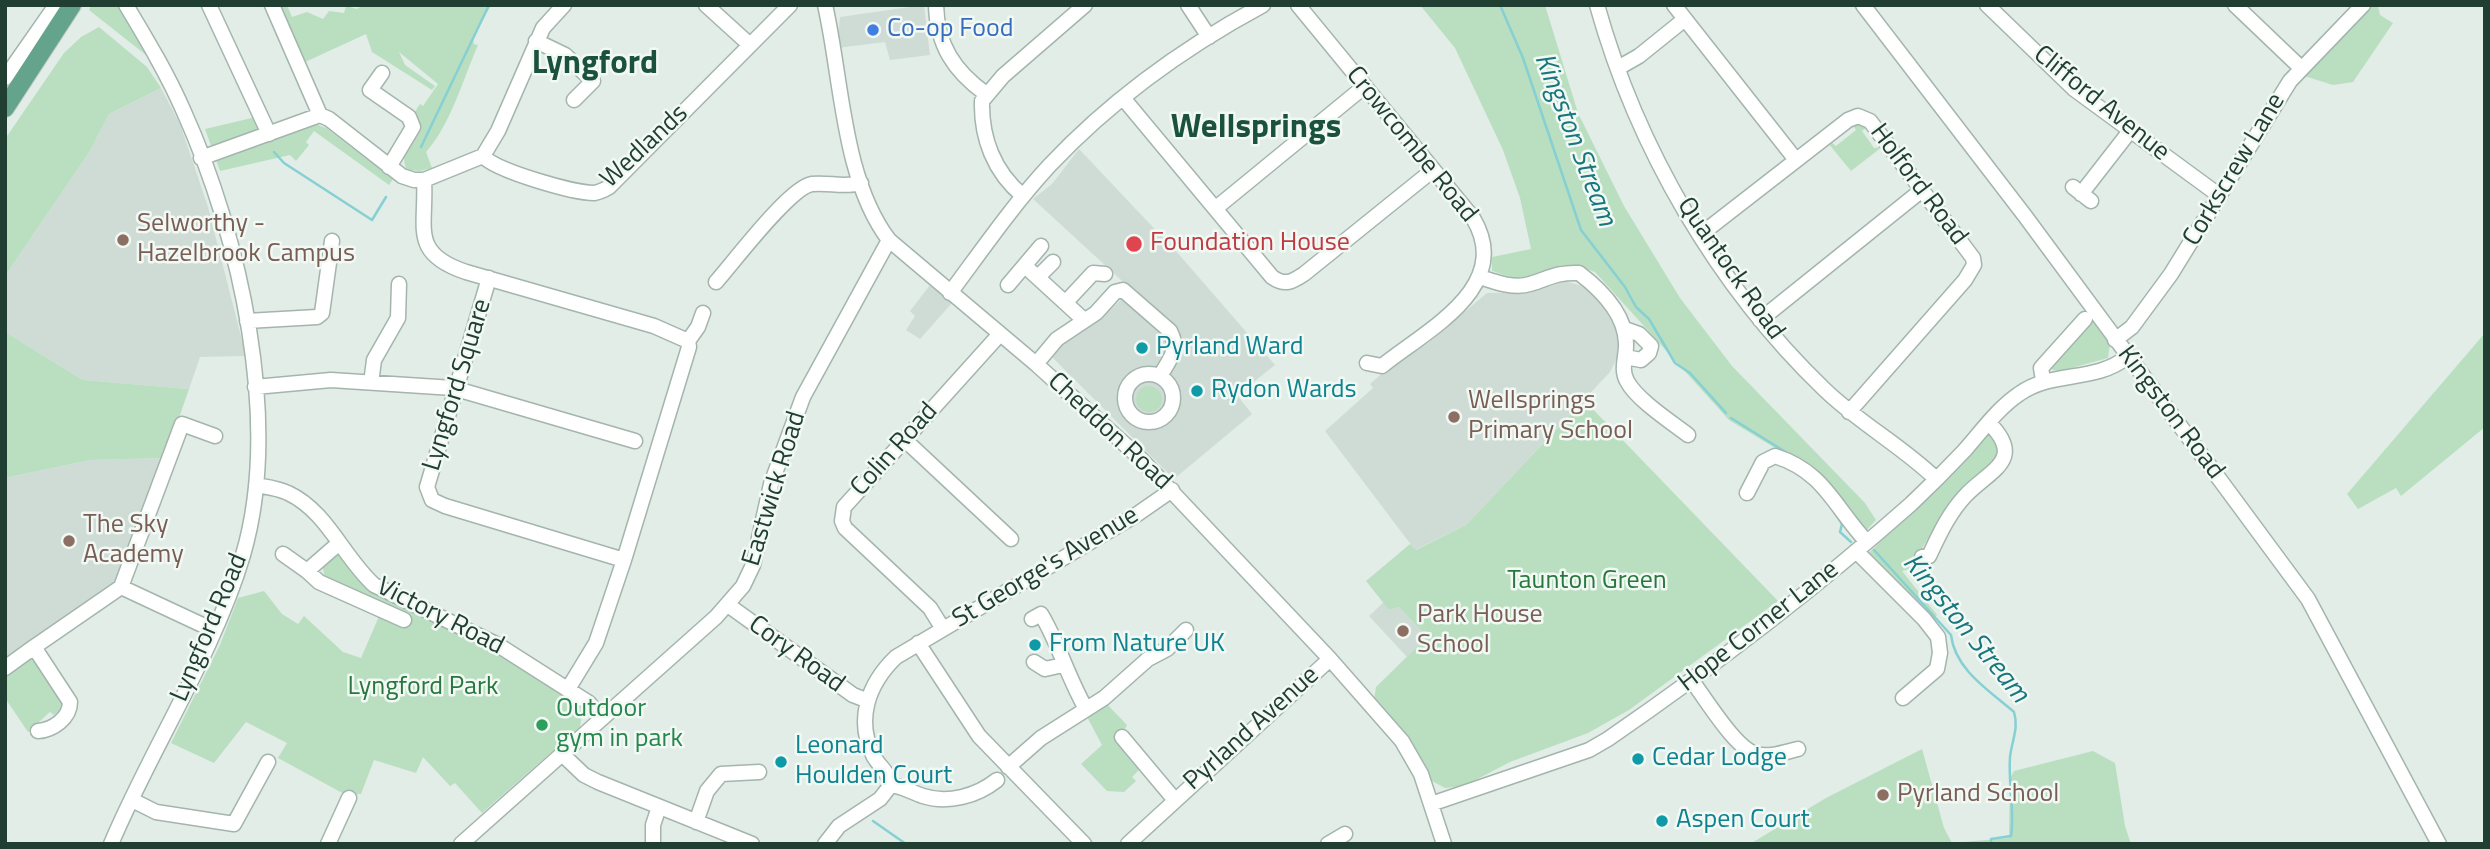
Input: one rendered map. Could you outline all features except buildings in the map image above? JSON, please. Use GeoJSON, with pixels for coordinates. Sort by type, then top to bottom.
{"type":"FeatureCollection","features":[{"type":"Feature","properties":{"kind":"main road"},"geometry":{"type":"LineString","coordinates":[[5,108],[72,5]]}},
{"type":"Feature","properties":{"kind":"street"},"geometry":{"type":"LineString","coordinates":[[5,78],[56,5]]}},
{"type":"Feature","properties":{"kind":"street","name":"Lyngford Road"},"geometry":{"type":"LineString","coordinates":[[111,844],[213,630],[242,556],[256,485],[259,427],[247,321],[230,244],[201,158],[166,74],[126,5]]}},
{"type":"Feature","properties":{"kind":"street"},"geometry":{"type":"LineString","coordinates":[[209,5],[269,134]]}},
{"type":"Feature","properties":{"kind":"street"},"geometry":{"type":"LineString","coordinates":[[272,5],[320,115],[401,176],[424,180],[483,156],[498,131],[536,41],[550,19],[564,5]]}},
{"type":"Feature","properties":{"kind":"street"},"geometry":{"type":"LineString","coordinates":[[706,5],[750,46]]}},
{"type":"Feature","properties":{"kind":"street","name":"Wedlands"},"geometry":{"type":"LineString","coordinates":[[483,156],[496,166],[509,171],[591,193],[601,192],[619,178],[790,5]]}},
{"type":"Feature","properties":{"kind":"street","name":"Cheddon Road"},"geometry":{"type":"LineString","coordinates":[[825,5],[836,80],[861,183],[873,215],[889,240],[1036,364],[1172,490],[1330,659],[1402,741],[1421,774],[1444,844]]}},
{"type":"Feature","properties":{"kind":"street"},"geometry":{"type":"LineString","coordinates":[[936,5],[939,37],[945,51],[961,73],[986,94]]}},
{"type":"Feature","properties":{"kind":"street"},"geometry":{"type":"LineString","coordinates":[[1023,196],[1010,184],[992,157],[982,110],[986,94],[1085,5]]}},
{"type":"Feature","properties":{"kind":"street"},"geometry":{"type":"LineString","coordinates":[[1188,5],[1209,37]]}},
{"type":"Feature","properties":{"kind":"street"},"geometry":{"type":"LineString","coordinates":[[950,293],[1049,166],[1123,98],[1209,37],[1263,5]]}},
{"type":"Feature","properties":{"kind":"street","name":"Crowcombe Road"},"geometry":{"type":"LineString","coordinates":[[1298,5],[1479,228],[1486,253],[1480,277]]}},
{"type":"Feature","properties":{"kind":"street","name":"Quantock Road"},"geometry":{"type":"LineString","coordinates":[[1597,5],[1618,68],[1655,154],[1700,235],[1760,320],[1816,381],[1849,412],[1936,479]]}},
{"type":"Feature","properties":{"kind":"street"},"geometry":{"type":"LineString","coordinates":[[1674,5],[1796,160]]}},
{"type":"Feature","properties":{"kind":"street","name":"Kingston Road"},"geometry":{"type":"LineString","coordinates":[[1863,5],[2025,216],[2308,599],[2439,844]]}},
{"type":"Feature","properties":{"kind":"street","name":"Clifford Avenue"},"geometry":{"type":"LineString","coordinates":[[1987,5],[2074,89],[2220,196]]}},
{"type":"Feature","properties":{"kind":"street"},"geometry":{"type":"LineString","coordinates":[[2235,5],[2301,68]]}},
{"type":"Feature","properties":{"kind":"street","name":"Corkscrew Lane"},"geometry":{"type":"LineString","coordinates":[[2115,340],[2132,327],[2146,309],[2220,196],[2282,93],[2301,68],[2363,5]]}},
{"type":"Feature","properties":{"kind":"street"},"geometry":{"type":"LineString","coordinates":[[1618,68],[1639,56],[1685,19]]}},
{"type":"Feature","properties":{"kind":"street"},"geometry":{"type":"LineString","coordinates":[[536,41],[565,55],[597,76],[575,100]]}},
{"type":"Feature","properties":{"kind":"street"},"geometry":{"type":"LineString","coordinates":[[382,73],[370,90],[409,117],[413,127],[389,167]]}},
{"type":"Feature","properties":{"kind":"street"},"geometry":{"type":"LineString","coordinates":[[1216,208],[1365,86]]}},
{"type":"Feature","properties":{"kind":"street"},"geometry":{"type":"LineString","coordinates":[[1123,98],[1272,277],[1291,283],[1433,170]]}},
{"type":"Feature","properties":{"kind":"street"},"geometry":{"type":"LineString","coordinates":[[201,158],[320,115]]}},
{"type":"Feature","properties":{"kind":"street","name":"Holford Road"},"geometry":{"type":"LineString","coordinates":[[1700,235],[1848,120],[1863,117],[1870,121],[1972,258],[1974,265],[1965,280],[1849,412]]}},
{"type":"Feature","properties":{"kind":"street"},"geometry":{"type":"LineString","coordinates":[[2082,194],[2130,131]]}},
{"type":"Feature","properties":{"kind":"street","name":"Lyngford Square"},"geometry":{"type":"LineString","coordinates":[[424,180],[422,228],[426,245],[450,267],[654,326],[688,341]]}},
{"type":"Feature","properties":{"kind":"street"},"geometry":{"type":"LineString","coordinates":[[716,282],[777,211],[805,187],[813,184],[842,187],[861,183]]}},
{"type":"Feature","properties":{"kind":"street"},"geometry":{"type":"LineString","coordinates":[[1760,320],[1922,190]]}},
{"type":"Feature","properties":{"kind":"street","name":"Eastwick Road"},"geometry":{"type":"LineString","coordinates":[[461,844],[728,605],[753,565],[771,484],[793,418],[820,363],[889,240]]}},
{"type":"Feature","properties":{"kind":"street"},"geometry":{"type":"LineString","coordinates":[[247,321],[317,317],[322,313],[332,241]]}},
{"type":"Feature","properties":{"kind":"street"},"geometry":{"type":"LineString","coordinates":[[1008,285],[1041,246]]}},
{"type":"Feature","properties":{"kind":"street"},"geometry":{"type":"LineString","coordinates":[[1038,277],[1053,262]]}},
{"type":"Feature","properties":{"kind":"street"},"geometry":{"type":"LineString","coordinates":[[1025,266],[1084,320]]}},
{"type":"Feature","properties":{"kind":"street"},"geometry":{"type":"LineString","coordinates":[[1066,302],[1093,272],[1105,274]]}},
{"type":"Feature","properties":{"kind":"street"},"geometry":{"type":"LineString","coordinates":[[1367,363],[1382,366],[1466,299],[1480,277],[1504,285],[1529,285],[1546,276],[1579,272],[1600,288],[1625,329],[1626,357],[1623,368],[1627,381],[1688,435]]}},
{"type":"Feature","properties":{"kind":"street","name":"Lyngford Square"},"geometry":{"type":"LineString","coordinates":[[489,278],[427,487],[432,500],[624,560]]}},
{"type":"Feature","properties":{"kind":"street"},"geometry":{"type":"LineString","coordinates":[[370,383],[374,360],[398,318],[393,307],[399,284]]}},
{"type":"Feature","properties":{"kind":"street"},"geometry":{"type":"LineString","coordinates":[[1036,364],[1057,339],[1096,313],[1119,290],[1128,292],[1174,339],[1174,354],[1160,376]]}},
{"type":"Feature","properties":{"kind":"street"},"geometry":{"type":"LineString","coordinates":[[568,689],[596,643],[689,347],[688,341],[698,327],[703,313]]}},
{"type":"Feature","properties":{"kind":"street"},"geometry":{"type":"LineString","coordinates":[[2043,380],[2041,368],[2085,319]]}},
{"type":"Feature","properties":{"kind":"street"},"geometry":{"type":"LineString","coordinates":[[1625,329],[1639,334],[1651,346],[1649,353],[1641,360],[1626,357]]}},
{"type":"Feature","properties":{"kind":"street","name":"Colin Road"},"geometry":{"type":"LineString","coordinates":[[943,629],[930,608],[842,521],[844,507],[1000,334]]}},
{"type":"Feature","properties":{"kind":"street","name":"Hope Corner Lane"},"geometry":{"type":"LineString","coordinates":[[1431,804],[1589,750],[1751,639],[1861,547],[1936,479],[2018,394],[2043,380],[2097,373],[2113,368],[2127,357]]}},
{"type":"Feature","properties":{"kind":"street"},"geometry":{"type":"LineString","coordinates":[[256,387],[331,380],[457,389],[622,431],[635,441]]}},
{"type":"Feature","properties":{"kind":"street"},"geometry":{"type":"LineString","coordinates":[[5,668],[99,599],[121,587],[183,420],[215,436]]}},
{"type":"Feature","properties":{"kind":"street"},"geometry":{"type":"LineString","coordinates":[[1929,558],[1936,537],[1956,508],[2001,465],[2005,447],[1989,422]]}},
{"type":"Feature","properties":{"kind":"street"},"geometry":{"type":"LineString","coordinates":[[905,440],[1012,539]]}},
{"type":"Feature","properties":{"kind":"street"},"geometry":{"type":"LineString","coordinates":[[1747,493],[1763,462],[1775,456],[1797,463],[1817,478],[1861,547],[1938,637],[1940,653],[1937,670],[1913,696]]}},
{"type":"Feature","properties":{"kind":"street","name":"Victory Road"},"geometry":{"type":"LineString","coordinates":[[256,485],[290,494],[307,505],[374,585],[474,632],[589,703],[602,718]]}},
{"type":"Feature","properties":{"kind":"street","name":"St George's Avenue"},"geometry":{"type":"LineString","coordinates":[[866,700],[885,667],[918,643],[1136,515],[1172,490]]}},
{"type":"Feature","properties":{"kind":"street"},"geometry":{"type":"LineString","coordinates":[[307,570],[338,544]]}},
{"type":"Feature","properties":{"kind":"street"},"geometry":{"type":"LineString","coordinates":[[283,554],[307,570],[319,582],[395,620]]}},
{"type":"Feature","properties":{"kind":"street"},"geometry":{"type":"LineString","coordinates":[[121,587],[213,630]]}},
{"type":"Feature","properties":{"kind":"street","name":"Cory Road"},"geometry":{"type":"LineString","coordinates":[[728,605],[852,695],[866,700]]}},
{"type":"Feature","properties":{"kind":"street"},"geometry":{"type":"LineString","coordinates":[[1037,616],[1056,639],[1063,665],[1086,709]]}},
{"type":"Feature","properties":{"kind":"street"},"geometry":{"type":"LineString","coordinates":[[1008,768],[1041,738],[1111,693],[1142,664],[1184,638]]}},
{"type":"Feature","properties":{"kind":"street"},"geometry":{"type":"LineString","coordinates":[[918,643],[960,711],[1008,768],[1076,841]]}},
{"type":"Feature","properties":{"kind":"street"},"geometry":{"type":"LineString","coordinates":[[34,647],[70,702],[68,714],[49,730],[38,731]]}},
{"type":"Feature","properties":{"kind":"street","name":"Pyrland Avenue"},"geometry":{"type":"LineString","coordinates":[[1128,844],[1174,799],[1330,659]]}},
{"type":"Feature","properties":{"kind":"street"},"geometry":{"type":"LineString","coordinates":[[1034,662],[1045,669],[1063,665]]}},
{"type":"Feature","properties":{"kind":"street"},"geometry":{"type":"LineString","coordinates":[[1692,681],[1738,742],[1751,752],[1769,755],[1798,749]]}},
{"type":"Feature","properties":{"kind":"street"},"geometry":{"type":"LineString","coordinates":[[866,700],[867,739],[891,785],[923,796],[947,799],[978,784],[997,780]]}},
{"type":"Feature","properties":{"kind":"street","name":"Pyrland Avenue"},"geometry":{"type":"LineString","coordinates":[[1122,737],[1174,799]]}},
{"type":"Feature","properties":{"kind":"street"},"geometry":{"type":"LineString","coordinates":[[562,754],[584,775],[749,843]]}},
{"type":"Feature","properties":{"kind":"street"},"geometry":{"type":"LineString","coordinates":[[132,800],[156,812],[235,831],[250,784],[268,762]]}},
{"type":"Feature","properties":{"kind":"street"},"geometry":{"type":"LineString","coordinates":[[696,822],[707,792],[721,774],[759,772]]}},
{"type":"Feature","properties":{"kind":"street"},"geometry":{"type":"LineString","coordinates":[[825,844],[839,826],[880,799],[891,785]]}},
{"type":"Feature","properties":{"kind":"street"},"geometry":{"type":"LineString","coordinates":[[328,844],[350,806]]}},
{"type":"Feature","properties":{"kind":"street"},"geometry":{"type":"LineString","coordinates":[[653,844],[653,825],[659,807]]}},
{"type":"Feature","properties":{"kind":"street"},"geometry":{"type":"LineString","coordinates":[[1328,844],[1345,834]]}},
{"type":"Feature","properties":{"kind":"shaded area"},"geometry":{"type":"Polygon","coordinates":[[[924,5],[930,55],[890,60],[885,42],[837,48],[840,17],[924,5]]]}},
{"type":"Feature","properties":{"kind":"shaded area","name":"Selworthy - Hazelbrook Campus"},"geometry":{"type":"Polygon","coordinates":[[[161,88],[180,124],[208,207],[246,356],[200,357],[189,389],[83,380],[5,332],[5,276],[90,151],[109,114],[161,88]]]}},
{"type":"Feature","properties":{"kind":"shaded area"},"geometry":{"type":"Polygon","coordinates":[[[1079,149],[1182,258],[1275,365],[1237,395],[1252,414],[1174,479],[1052,357],[1061,345],[1102,317],[1132,290],[1033,199],[1052,184],[1079,149]]]}},
{"type":"Feature","properties":{"kind":"shaded area","name":"Wellsprings Primary School"},"geometry":{"type":"Polygon","coordinates":[[[1564,281],[1586,287],[1598,299],[1616,328],[1619,337],[1617,358],[1610,372],[1466,525],[1415,550],[1325,431],[1373,388],[1370,384],[1387,369],[1415,347],[1428,343],[1487,293],[1529,292],[1564,281]]]}},
{"type":"Feature","properties":{"kind":"shaded area"},"geometry":{"type":"Polygon","coordinates":[[[930,285],[952,303],[920,339],[906,330],[915,316],[910,311],[930,285]]]}},
{"type":"Feature","properties":{"kind":"shaded area","name":"The Sky Academy"},"geometry":{"type":"Polygon","coordinates":[[[165,458],[114,582],[5,658],[5,478],[90,460],[165,458]]]}},
{"type":"Feature","properties":{"kind":"shaded area","name":"Park House School"},"geometry":{"type":"Polygon","coordinates":[[[1384,602],[1389,610],[1399,607],[1427,637],[1407,657],[1369,616],[1384,602]]]}},
{"type":"Feature","properties":{"kind":"green space"},"geometry":{"type":"Polygon","coordinates":[[[91,5],[119,5],[151,59],[89,10],[91,5]]]}},
{"type":"Feature","properties":{"kind":"green space"},"geometry":{"type":"Polygon","coordinates":[[[278,5],[287,5],[292,17],[307,12],[323,19],[329,11],[344,13],[346,6],[357,9],[363,5],[491,5],[473,39],[474,44],[478,45],[456,101],[443,128],[426,152],[432,168],[407,170],[404,146],[416,111],[420,104],[423,106],[438,84],[399,52],[405,65],[435,86],[432,90],[372,52],[366,34],[303,63],[278,5]]]}},
{"type":"Feature","properties":{"kind":"green space"},"geometry":{"type":"Polygon","coordinates":[[[1420,5],[1545,5],[1578,113],[1624,206],[1680,298],[1732,366],[1865,503],[1876,520],[1863,534],[1780,451],[1729,420],[1595,272],[1561,265],[1531,276],[1516,278],[1492,271],[1492,257],[1531,249],[1520,198],[1503,150],[1455,48],[1420,5]]]}},
{"type":"Feature","properties":{"kind":"green space"},"geometry":{"type":"Polygon","coordinates":[[[2372,5],[2378,5],[2380,15],[2393,23],[2353,82],[2333,85],[2304,76],[2372,5]]]}},
{"type":"Feature","properties":{"kind":"green space"},"geometry":{"type":"Polygon","coordinates":[[[99,27],[147,67],[161,88],[109,114],[90,151],[5,276],[5,139],[64,53],[81,37],[99,27]]]}},
{"type":"Feature","properties":{"kind":"green space"},"geometry":{"type":"Polygon","coordinates":[[[256,117],[270,140],[312,123],[326,128],[393,179],[389,185],[314,131],[306,142],[309,145],[296,161],[290,155],[220,171],[205,129],[256,117]]]}},
{"type":"Feature","properties":{"kind":"green space"},"geometry":{"type":"Polygon","coordinates":[[[1856,122],[1867,127],[1862,131],[1874,148],[1882,147],[1851,171],[1828,143],[1836,146],[1856,130],[1852,124],[1856,122]]]}},
{"type":"Feature","properties":{"kind":"green space"},"geometry":{"type":"Polygon","coordinates":[[[2093,318],[2110,343],[2108,358],[2060,371],[2053,370],[2051,367],[2055,355],[2093,318]]]}},
{"type":"Feature","properties":{"kind":"green space"},"geometry":{"type":"Polygon","coordinates":[[[5,332],[83,380],[189,389],[165,458],[90,460],[5,478],[5,332]]]}},
{"type":"Feature","properties":{"kind":"green space"},"geometry":{"type":"Polygon","coordinates":[[[2485,333],[2485,427],[2401,496],[2396,488],[2358,509],[2347,494],[2485,333]]]}},
{"type":"Feature","properties":{"kind":"green space"},"geometry":{"type":"Polygon","coordinates":[[[1149,386],[1158,390],[1162,399],[1158,408],[1149,412],[1140,408],[1136,399],[1140,390],[1149,386]]]}},
{"type":"Feature","properties":{"kind":"green space","name":"Taunton Green"},"geometry":{"type":"Polygon","coordinates":[[[1584,400],[1778,601],[1629,710],[1588,733],[1510,762],[1464,786],[1445,788],[1432,781],[1424,763],[1374,699],[1376,687],[1427,637],[1399,607],[1389,610],[1366,581],[1410,544],[1416,550],[1466,525],[1584,400]]]}},
{"type":"Feature","properties":{"kind":"green space"},"geometry":{"type":"Polygon","coordinates":[[[1990,431],[1997,439],[1999,453],[1992,465],[1949,505],[1909,569],[1902,571],[1937,615],[1933,620],[1869,553],[1990,431]]]}},
{"type":"Feature","properties":{"kind":"green space","name":"Lyngford Park"},"geometry":{"type":"Polygon","coordinates":[[[333,556],[340,556],[567,696],[583,708],[580,727],[482,813],[455,783],[450,786],[423,757],[416,773],[374,760],[361,794],[346,795],[278,758],[287,743],[246,722],[214,763],[171,743],[220,645],[238,598],[264,591],[282,614],[298,624],[304,616],[343,652],[361,658],[380,614],[325,581],[323,568],[333,556]]]}},
{"type":"Feature","properties":{"kind":"green space"},"geometry":{"type":"Polygon","coordinates":[[[33,654],[66,704],[54,715],[50,712],[28,732],[5,698],[5,673],[33,654]]]}},
{"type":"Feature","properties":{"kind":"green space"},"geometry":{"type":"Polygon","coordinates":[[[1104,701],[1127,725],[1121,738],[1143,766],[1132,777],[1136,781],[1124,792],[1107,791],[1081,764],[1102,745],[1086,715],[1104,701]]]}},
{"type":"Feature","properties":{"kind":"green space"},"geometry":{"type":"Polygon","coordinates":[[[1922,749],[1944,828],[1952,843],[2009,838],[2010,779],[2014,771],[2093,751],[2115,763],[2125,826],[2131,844],[1750,844],[1826,798],[1922,749]]]}},
{"type":"Feature","properties":{"kind":"waterway","name":"Kingston Stream"},"geometry":{"type":"LineString","coordinates":[[421,147],[489,5]]}},
{"type":"Feature","properties":{"kind":"waterway","name":"Kingston Stream"},"geometry":{"type":"LineString","coordinates":[[1500,5],[1523,58],[1581,230],[1625,287],[1636,307],[1649,319],[1675,363],[1690,373],[1726,413]]}},
{"type":"Feature","properties":{"kind":"waterway","name":"Kingston Stream"},"geometry":{"type":"LineString","coordinates":[[274,152],[284,163],[372,220],[386,197]]}},
{"type":"Feature","properties":{"kind":"waterway","name":"Kingston Stream"},"geometry":{"type":"LineString","coordinates":[[1731,418],[1792,456]]}},
{"type":"Feature","properties":{"kind":"waterway","name":"Kingston Stream"},"geometry":{"type":"LineString","coordinates":[[1836,514],[1842,524],[1840,532],[1851,542]]}},
{"type":"Feature","properties":{"kind":"waterway","name":"Kingston Stream"},"geometry":{"type":"LineString","coordinates":[[1874,550],[1951,635],[1959,659],[1966,669],[2014,712],[2015,729],[2010,757],[2011,836],[1991,839],[1991,844]]}},
{"type":"Feature","properties":{"kind":"waterway"},"geometry":{"type":"LineString","coordinates":[[873,821],[906,844]]}},
{"type":"Feature","properties":{"kind":"place","name":"Co-op Food"},"geometry":{"type":"Point","coordinates":[873,30]}},
{"type":"Feature","properties":{"kind":"place","name":"Selworthy - Hazelbrook Campus"},"geometry":{"type":"Point","coordinates":[123,240]}},
{"type":"Feature","properties":{"kind":"place","name":"Foundation House"},"geometry":{"type":"Point","coordinates":[1134,244]}},
{"type":"Feature","properties":{"kind":"place","name":"Pyrland Ward"},"geometry":{"type":"Point","coordinates":[1142,348]}},
{"type":"Feature","properties":{"kind":"place","name":"Rydon Wards"},"geometry":{"type":"Point","coordinates":[1197,391]}},
{"type":"Feature","properties":{"kind":"place","name":"Wellsprings Primary School"},"geometry":{"type":"Point","coordinates":[1454,417]}},
{"type":"Feature","properties":{"kind":"place","name":"The Sky Academy"},"geometry":{"type":"Point","coordinates":[69,541]}},
{"type":"Feature","properties":{"kind":"place","name":"Park House School"},"geometry":{"type":"Point","coordinates":[1403,631]}},
{"type":"Feature","properties":{"kind":"place","name":"From Nature UK"},"geometry":{"type":"Point","coordinates":[1035,645]}},
{"type":"Feature","properties":{"kind":"place","name":"Outdoor gym in park"},"geometry":{"type":"Point","coordinates":[542,725]}},
{"type":"Feature","properties":{"kind":"place","name":"Cedar Lodge"},"geometry":{"type":"Point","coordinates":[1638,759]}},
{"type":"Feature","properties":{"kind":"place","name":"Leonard Houlden Court"},"geometry":{"type":"Point","coordinates":[781,762]}},
{"type":"Feature","properties":{"kind":"place","name":"Pyrland School"},"geometry":{"type":"Point","coordinates":[1883,795]}},
{"type":"Feature","properties":{"kind":"place","name":"Aspen Court"},"geometry":{"type":"Point","coordinates":[1662,821]}},
{"type":"Feature","properties":{"kind":"district","name":"Lyngford"},"geometry":{"type":"Point","coordinates":[595,65]}},
{"type":"Feature","properties":{"kind":"district","name":"Wellsprings"},"geometry":{"type":"Point","coordinates":[1256,129]}}]}
